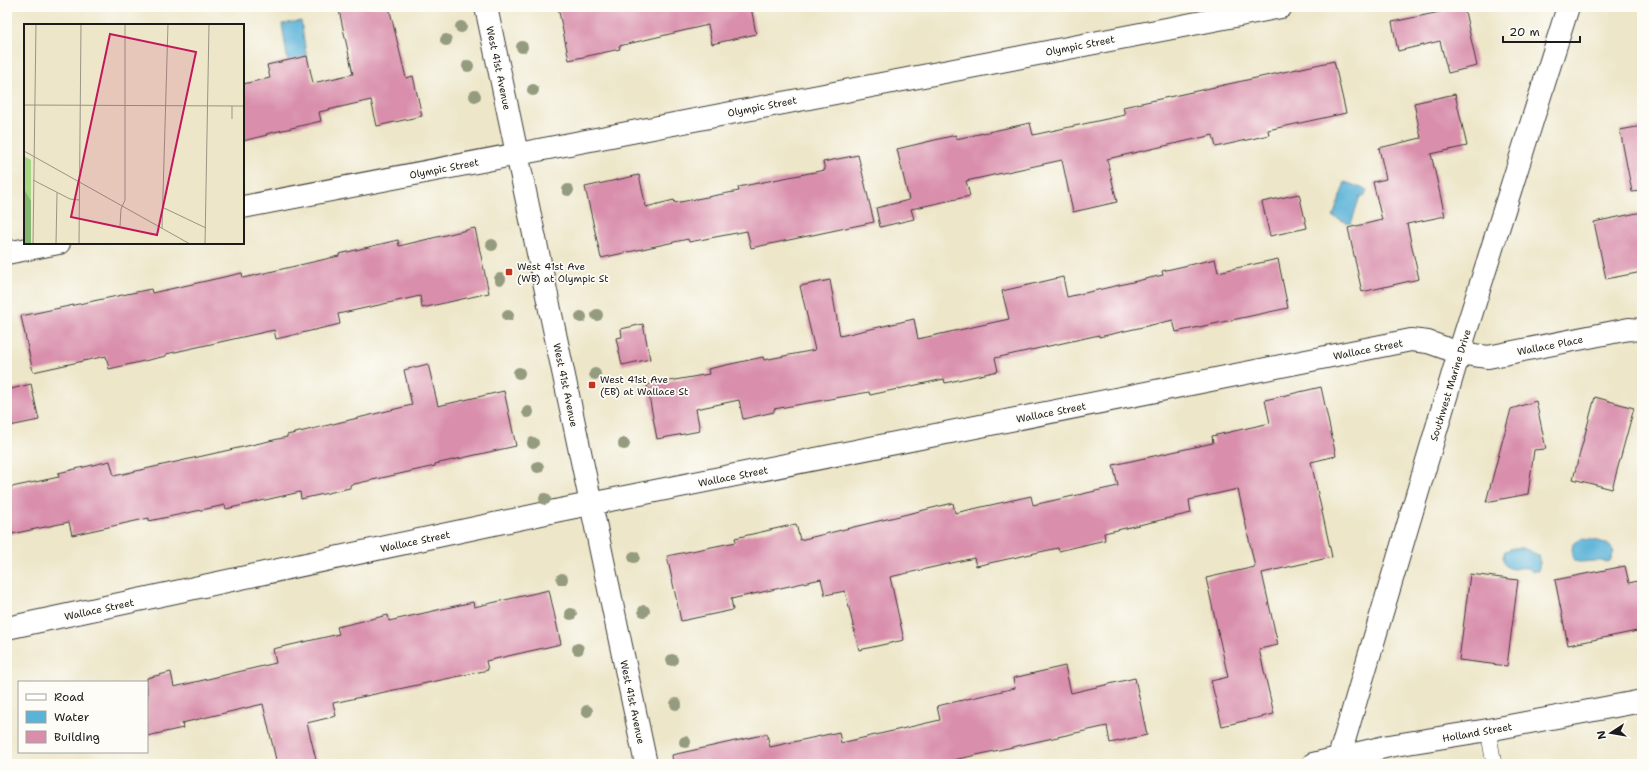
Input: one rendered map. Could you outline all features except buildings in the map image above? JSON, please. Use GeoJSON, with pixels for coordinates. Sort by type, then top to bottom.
{"type":"FeatureCollection","features":[{"type":"Feature","properties":{"kind":"street","name":"West 41st Avenue"},"geometry":{"type":"LineString","coordinates":[[486,7],[646,764]]}},
{"type":"Feature","properties":{"kind":"street","name":"Olympic Street"},"geometry":{"type":"LineString","coordinates":[[244,207],[1280,7]]}},
{"type":"Feature","properties":{"kind":"street","name":"Southwest Marine Drive"},"geometry":{"type":"LineString","coordinates":[[1338,761],[1459,353],[1568,7]]}},
{"type":"Feature","properties":{"kind":"street"},"geometry":{"type":"LineString","coordinates":[[7,253],[53,244]]}},
{"type":"Feature","properties":{"kind":"street","name":"Wallace Place"},"geometry":{"type":"LineString","coordinates":[[1459,353],[1488,357],[1629,329],[1640,330]]}},
{"type":"Feature","properties":{"kind":"street","name":"Wallace Street"},"geometry":{"type":"LineString","coordinates":[[7,628],[591,504],[1411,340],[1428,342],[1459,353]]}},
{"type":"Feature","properties":{"kind":"street","name":"Holland Street"},"geometry":{"type":"LineString","coordinates":[[1313,764],[1338,761],[1389,746],[1488,730],[1642,701]]}},
{"type":"Feature","properties":{"kind":"lane"},"geometry":{"type":"LineString","coordinates":[[1488,730],[1494,764]]}},
{"type":"Feature","properties":{"kind":"water"},"geometry":{"type":"Polygon","coordinates":[[[301,21],[307,60],[288,63],[282,24],[301,21]]]}},
{"type":"Feature","properties":{"kind":"water"},"geometry":{"type":"Polygon","coordinates":[[[1345,182],[1367,190],[1364,197],[1360,196],[1351,224],[1333,217],[1345,182]]]}},
{"type":"Feature","properties":{"kind":"water"},"geometry":{"type":"Polygon","coordinates":[[[1581,539],[1600,541],[1612,548],[1614,552],[1610,561],[1576,562],[1572,557],[1573,544],[1581,539]]]}},
{"type":"Feature","properties":{"kind":"water"},"geometry":{"type":"Polygon","coordinates":[[[1513,548],[1523,548],[1538,555],[1540,563],[1538,571],[1532,571],[1527,568],[1513,569],[1507,567],[1503,560],[1504,554],[1505,551],[1513,548]]]}},
{"type":"Feature","properties":{"kind":"place","name":"West 41st Ave (WB) at Olympic St"},"geometry":{"type":"Point","coordinates":[509,272]}},
{"type":"Feature","properties":{"kind":"place","name":"West 41st Ave (EB) at Wallace St"},"geometry":{"type":"Point","coordinates":[592,385]}}]}
